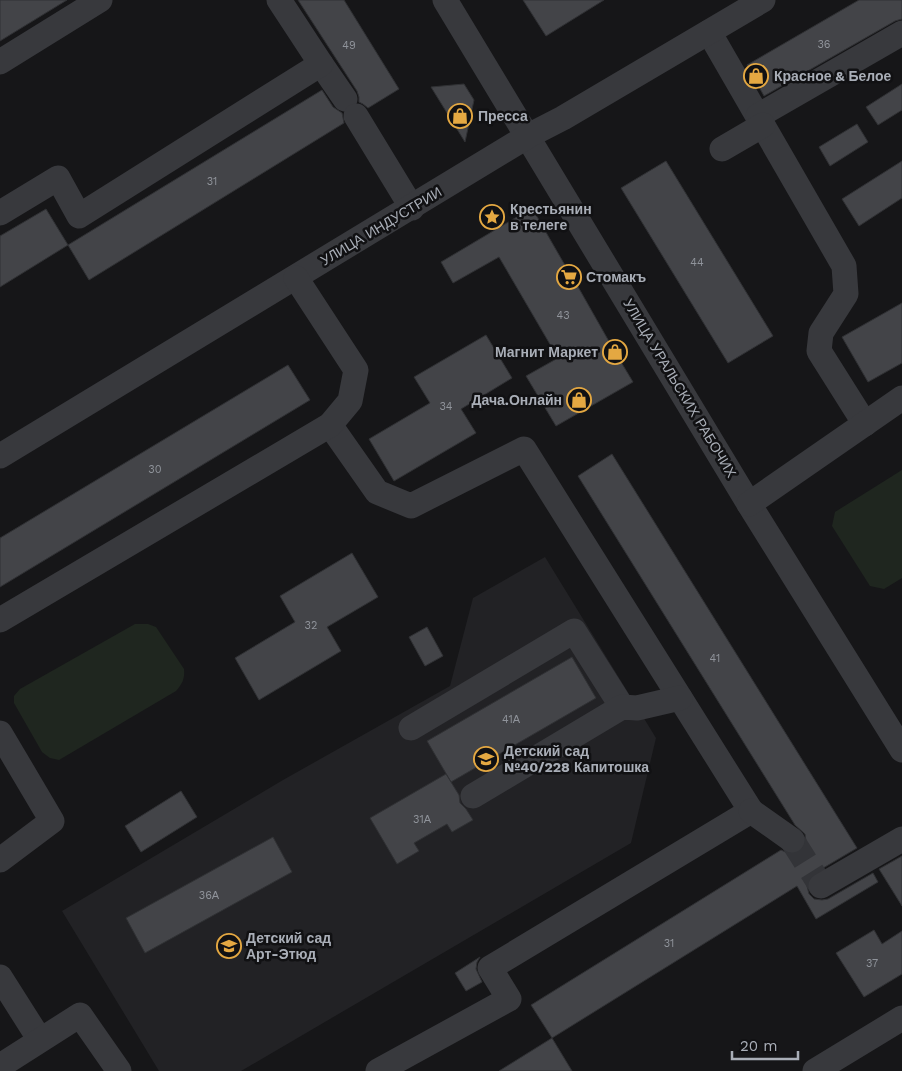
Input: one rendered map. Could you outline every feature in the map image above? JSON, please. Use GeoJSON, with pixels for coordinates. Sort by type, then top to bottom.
{"type":"FeatureCollection","features":[{"type":"Feature","properties":{"kind":"street"},"geometry":{"type":"LineString","coordinates":[[0,62],[100,0]]}},
{"type":"Feature","properties":{"kind":"street"},"geometry":{"type":"LineString","coordinates":[[279,0],[351,107],[412,208]]}},
{"type":"Feature","properties":{"kind":"street","name":"УЛИЦА УРАЛЬСКИХ РАБОЧИХ"},"geometry":{"type":"LineString","coordinates":[[445,0],[749,504],[902,750]]}},
{"type":"Feature","properties":{"kind":"street","name":"УЛИЦА ИНДУСТРИИ"},"geometry":{"type":"LineString","coordinates":[[0,456],[528,136],[763,0]]}},
{"type":"Feature","properties":{"kind":"street"},"geometry":{"type":"LineString","coordinates":[[709,32],[844,266],[846,294],[820,333],[819,351],[865,424]]}},
{"type":"Feature","properties":{"kind":"street"},"geometry":{"type":"LineString","coordinates":[[722,149],[761,120],[902,33]]}},
{"type":"Feature","properties":{"kind":"street"},"geometry":{"type":"LineString","coordinates":[[0,213],[58,178],[79,216],[321,64]]}},
{"type":"Feature","properties":{"kind":"street"},"geometry":{"type":"LineString","coordinates":[[0,620],[330,425],[350,401],[356,370],[296,278]]}},
{"type":"Feature","properties":{"kind":"street"},"geometry":{"type":"LineString","coordinates":[[749,504],[902,398]]}},
{"type":"Feature","properties":{"kind":"street"},"geometry":{"type":"LineString","coordinates":[[330,425],[377,492],[411,506],[524,449],[751,811],[792,840]]}},
{"type":"Feature","properties":{"kind":"street"},"geometry":{"type":"LineString","coordinates":[[411,728],[574,631],[622,707]]}},
{"type":"Feature","properties":{"kind":"street"},"geometry":{"type":"LineString","coordinates":[[473,796],[622,707],[637,708],[680,698]]}},
{"type":"Feature","properties":{"kind":"street"},"geometry":{"type":"LineString","coordinates":[[0,733],[52,821],[0,860]]}},
{"type":"Feature","properties":{"kind":"street"},"geometry":{"type":"LineString","coordinates":[[378,1071],[509,999],[490,968],[751,811]]}},
{"type":"Feature","properties":{"kind":"street"},"geometry":{"type":"LineString","coordinates":[[822,886],[902,839]]}},
{"type":"Feature","properties":{"kind":"street"},"geometry":{"type":"LineString","coordinates":[[0,977],[40,1040]]}},
{"type":"Feature","properties":{"kind":"street"},"geometry":{"type":"LineString","coordinates":[[0,1066],[80,1015],[119,1071]]}},
{"type":"Feature","properties":{"kind":"street"},"geometry":{"type":"LineString","coordinates":[[815,1071],[902,1018]]}},
{"type":"Feature","properties":{"kind":"shaded area"},"geometry":{"type":"Polygon","coordinates":[[[902,470],[902,578],[884,589],[870,586],[832,526],[835,512],[902,470]]]}},
{"type":"Feature","properties":{"kind":"shaded area"},"geometry":{"type":"Polygon","coordinates":[[[545,557],[656,738],[631,843],[241,1071],[159,1071],[62,911],[283,780],[450,686],[473,598],[545,557]]]}},
{"type":"Feature","properties":{"kind":"shaded area"},"geometry":{"type":"Polygon","coordinates":[[[135,624],[148,624],[156,627],[184,669],[180,686],[176,691],[59,760],[50,758],[42,752],[14,703],[14,696],[20,689],[135,624]]]}},
{"type":"Feature","properties":{"kind":"building"},"geometry":{"type":"Polygon","coordinates":[[[0,0],[67,0],[0,41],[0,0]]]}},
{"type":"Feature","properties":{"kind":"building"},"geometry":{"type":"Polygon","coordinates":[[[298,0],[344,0],[399,89],[368,108],[359,102],[357,91],[298,0]]]}},
{"type":"Feature","properties":{"kind":"building"},"geometry":{"type":"Polygon","coordinates":[[[523,0],[604,0],[546,36],[523,0]]]}},
{"type":"Feature","properties":{"kind":"building"},"geometry":{"type":"Polygon","coordinates":[[[859,0],[902,0],[902,19],[895,21],[764,96],[747,65],[859,0]]]}},
{"type":"Feature","properties":{"kind":"building","name":"Пресса"},"geometry":{"type":"Polygon","coordinates":[[[464,84],[474,100],[465,142],[431,87],[464,84]]]}},
{"type":"Feature","properties":{"kind":"building"},"geometry":{"type":"Polygon","coordinates":[[[902,84],[902,110],[878,125],[866,107],[902,84]]]}},
{"type":"Feature","properties":{"kind":"building"},"geometry":{"type":"Polygon","coordinates":[[[322,90],[333,107],[342,113],[344,123],[89,280],[68,245],[322,90]]]}},
{"type":"Feature","properties":{"kind":"building"},"geometry":{"type":"Polygon","coordinates":[[[857,124],[868,142],[830,166],[819,147],[857,124]]]}},
{"type":"Feature","properties":{"kind":"building"},"geometry":{"type":"Polygon","coordinates":[[[666,161],[773,336],[728,363],[621,188],[666,161]]]}},
{"type":"Feature","properties":{"kind":"building"},"geometry":{"type":"Polygon","coordinates":[[[902,161],[902,198],[859,226],[842,199],[902,161]]]}},
{"type":"Feature","properties":{"kind":"building"},"geometry":{"type":"Polygon","coordinates":[[[532,208],[566,267],[580,271],[577,285],[611,345],[625,348],[621,362],[633,382],[556,426],[526,376],[558,358],[499,257],[453,283],[441,262],[532,208]]]}},
{"type":"Feature","properties":{"kind":"building"},"geometry":{"type":"Polygon","coordinates":[[[46,209],[68,245],[0,287],[0,236],[46,209]]]}},
{"type":"Feature","properties":{"kind":"building"},"geometry":{"type":"Polygon","coordinates":[[[902,303],[902,363],[868,382],[842,337],[902,303]]]}},
{"type":"Feature","properties":{"kind":"building"},"geometry":{"type":"Polygon","coordinates":[[[486,335],[512,378],[461,409],[476,433],[394,481],[369,439],[430,403],[414,377],[486,335]]]}},
{"type":"Feature","properties":{"kind":"building"},"geometry":{"type":"Polygon","coordinates":[[[288,365],[310,400],[0,587],[0,538],[288,365]]]}},
{"type":"Feature","properties":{"kind":"building"},"geometry":{"type":"Polygon","coordinates":[[[612,454],[857,848],[813,874],[808,879],[809,894],[814,899],[828,899],[873,873],[878,882],[816,919],[797,886],[552,1038],[531,1005],[781,850],[790,854],[798,853],[804,848],[806,841],[805,834],[795,825],[578,476],[612,454]]]}},
{"type":"Feature","properties":{"kind":"building"},"geometry":{"type":"Polygon","coordinates":[[[352,553],[378,597],[327,627],[341,651],[259,700],[235,658],[295,622],[280,596],[352,553]]]}},
{"type":"Feature","properties":{"kind":"building"},"geometry":{"type":"Polygon","coordinates":[[[427,627],[443,656],[425,666],[409,637],[427,627]]]}},
{"type":"Feature","properties":{"kind":"building"},"geometry":{"type":"Polygon","coordinates":[[[572,657],[596,698],[451,782],[427,741],[572,657]]]}},
{"type":"Feature","properties":{"kind":"building"},"geometry":{"type":"Polygon","coordinates":[[[446,774],[459,795],[460,803],[473,820],[452,832],[447,824],[414,843],[419,851],[397,864],[370,818],[446,774]]]}},
{"type":"Feature","properties":{"kind":"building"},"geometry":{"type":"Polygon","coordinates":[[[181,791],[197,817],[141,852],[125,826],[181,791]]]}},
{"type":"Feature","properties":{"kind":"building"},"geometry":{"type":"Polygon","coordinates":[[[273,837],[292,872],[145,953],[126,918],[273,837]]]}},
{"type":"Feature","properties":{"kind":"building"},"geometry":{"type":"Polygon","coordinates":[[[902,856],[902,906],[879,869],[902,856]]]}},
{"type":"Feature","properties":{"kind":"building"},"geometry":{"type":"Polygon","coordinates":[[[874,930],[882,944],[902,931],[902,974],[864,997],[836,953],[874,930]]]}},
{"type":"Feature","properties":{"kind":"building"},"geometry":{"type":"Polygon","coordinates":[[[480,957],[476,969],[482,982],[466,991],[455,973],[480,957]]]}},
{"type":"Feature","properties":{"kind":"building"},"geometry":{"type":"Polygon","coordinates":[[[552,1038],[572,1071],[499,1071],[552,1038]]]}},
{"type":"Feature","properties":{"kind":"tunnel"},"geometry":{"type":"LineString","coordinates":[[792,840],[821,886]]}},
{"type":"Feature","properties":{"kind":"place","name":"Красное & Белое"},"geometry":{"type":"Point","coordinates":[756,76]}},
{"type":"Feature","properties":{"kind":"place","name":"Пресса"},"geometry":{"type":"Point","coordinates":[460,116]}},
{"type":"Feature","properties":{"kind":"place","name":"Крестьянин в телеге"},"geometry":{"type":"Point","coordinates":[492,217]}},
{"type":"Feature","properties":{"kind":"place","name":"Стомакъ"},"geometry":{"type":"Point","coordinates":[569,277]}},
{"type":"Feature","properties":{"kind":"place","name":"Магнит Маркет"},"geometry":{"type":"Point","coordinates":[615,352]}},
{"type":"Feature","properties":{"kind":"place","name":"Дача.Онлайн"},"geometry":{"type":"Point","coordinates":[579,400]}},
{"type":"Feature","properties":{"kind":"place","name":"Детский сад №40/228 Капитошка"},"geometry":{"type":"Point","coordinates":[486,759]}},
{"type":"Feature","properties":{"kind":"place","name":"Детский сад Арт-Этюд"},"geometry":{"type":"Point","coordinates":[229,946]}}]}
